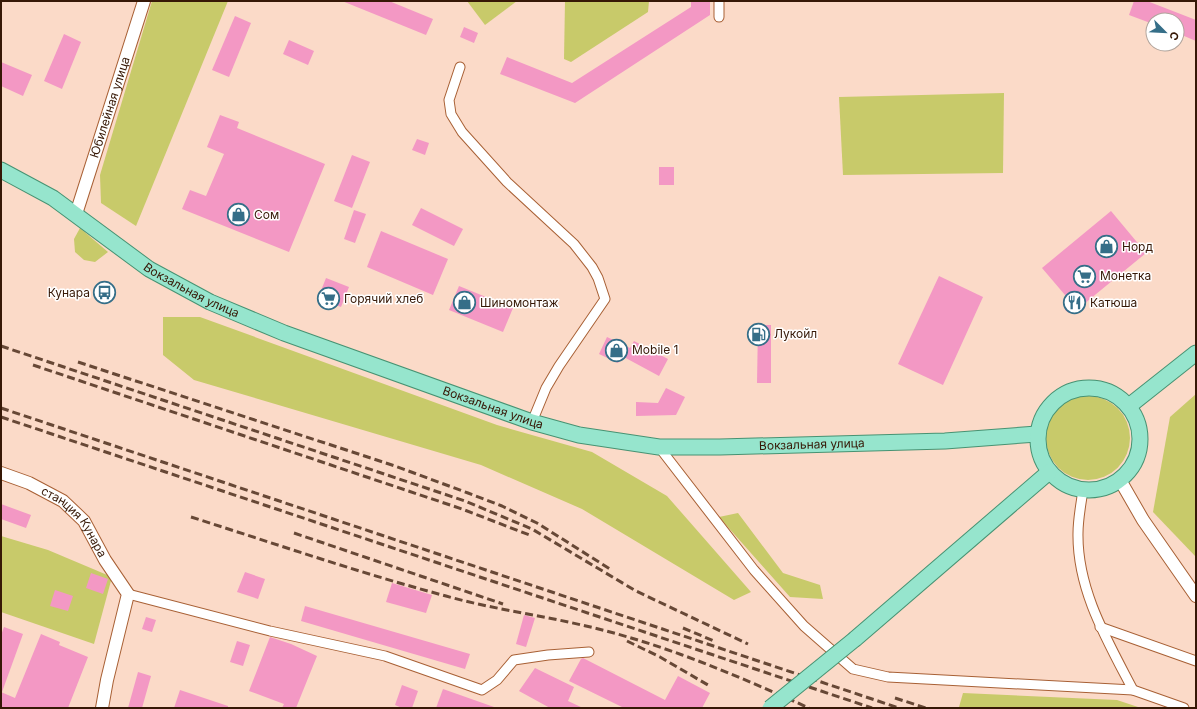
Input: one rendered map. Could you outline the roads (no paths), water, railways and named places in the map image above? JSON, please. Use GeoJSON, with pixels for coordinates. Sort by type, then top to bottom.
{"type":"FeatureCollection","features":[{"type":"Feature","properties":{"kind":"main road","name":"Вокзальная улица"},"geometry":{"type":"LineString","coordinates":[[1,170],[53,198],[149,269],[210,302],[284,333],[532,422],[580,435],[659,447],[720,448],[946,441],[1037,434]]}},
{"type":"Feature","properties":{"kind":"main road"},"geometry":{"type":"LineString","coordinates":[[1129,406],[1196,353]]}},
{"type":"Feature","properties":{"kind":"main road"},"geometry":{"type":"LineString","coordinates":[[1093,387],[1112,392],[1129,406],[1141,432],[1141,440],[1136,460],[1120,480],[1106,488],[1083,490],[1061,482],[1049,472],[1038,448],[1037,434],[1040,422],[1049,406],[1062,395],[1081,388],[1093,387]]}},
{"type":"Feature","properties":{"kind":"main road"},"geometry":{"type":"LineString","coordinates":[[770,708],[855,639],[1049,472]]}},
{"type":"Feature","properties":{"kind":"street","name":"Юбилейная улица"},"geometry":{"type":"LineString","coordinates":[[76,214],[144,1]]}},
{"type":"Feature","properties":{"kind":"street"},"geometry":{"type":"LineString","coordinates":[[719,1],[719,17]]}},
{"type":"Feature","properties":{"kind":"street"},"geometry":{"type":"LineString","coordinates":[[460,67],[449,100],[451,114],[462,132],[507,182],[574,244],[595,273],[605,299],[559,366],[546,388],[532,422]]}},
{"type":"Feature","properties":{"kind":"street"},"geometry":{"type":"LineString","coordinates":[[659,447],[754,570],[804,626],[853,669],[888,677],[1133,690],[1184,708]]}},
{"type":"Feature","properties":{"kind":"street","name":"станция Кунара"},"geometry":{"type":"LineString","coordinates":[[1,473],[29,483],[63,501],[84,521],[106,560],[128,594]]}},
{"type":"Feature","properties":{"kind":"street"},"geometry":{"type":"LineString","coordinates":[[1120,480],[1143,520],[1196,596]]}},
{"type":"Feature","properties":{"kind":"street"},"geometry":{"type":"LineString","coordinates":[[1083,490],[1078,532],[1079,559],[1086,587],[1100,627],[1133,690]]}},
{"type":"Feature","properties":{"kind":"street"},"geometry":{"type":"LineString","coordinates":[[102,708],[107,680],[128,594],[270,631],[385,656],[482,690],[497,680],[514,660],[548,655],[589,652]]}},
{"type":"Feature","properties":{"kind":"street"},"geometry":{"type":"LineString","coordinates":[[1100,627],[1196,660]]}},
{"type":"Feature","properties":{"kind":"railway"},"geometry":{"type":"LineString","coordinates":[[1,346],[465,501],[532,529],[636,591],[748,644]]}},
{"type":"Feature","properties":{"kind":"railway"},"geometry":{"type":"LineString","coordinates":[[78,362],[395,466],[502,506],[537,523],[610,569]]}},
{"type":"Feature","properties":{"kind":"railway"},"geometry":{"type":"LineString","coordinates":[[33,365],[462,509],[532,536]]}},
{"type":"Feature","properties":{"kind":"railway"},"geometry":{"type":"LineString","coordinates":[[1,408],[899,708]]}},
{"type":"Feature","properties":{"kind":"railway"},"geometry":{"type":"LineString","coordinates":[[1,417],[872,708]]}},
{"type":"Feature","properties":{"kind":"railway"},"geometry":{"type":"LineString","coordinates":[[191,517],[350,568],[446,596],[481,605],[551,618],[615,633],[699,661],[809,708]]}},
{"type":"Feature","properties":{"kind":"railway"},"geometry":{"type":"LineString","coordinates":[[294,533],[503,604]]}},
{"type":"Feature","properties":{"kind":"railway"},"geometry":{"type":"LineString","coordinates":[[683,628],[714,641]]}},
{"type":"Feature","properties":{"kind":"railway"},"geometry":{"type":"LineString","coordinates":[[627,641],[660,657],[708,685]]}},
{"type":"Feature","properties":{"kind":"railway"},"geometry":{"type":"LineString","coordinates":[[895,698],[926,708]]}},
{"type":"Feature","properties":{"kind":"place","name":"Сом"},"geometry":{"type":"Point","coordinates":[239,215]}},
{"type":"Feature","properties":{"kind":"place","name":"Норд"},"geometry":{"type":"Point","coordinates":[1107,247]}},
{"type":"Feature","properties":{"kind":"place","name":"Монетка"},"geometry":{"type":"Point","coordinates":[1085,276]}},
{"type":"Feature","properties":{"kind":"place","name":"Кунара"},"geometry":{"type":"Point","coordinates":[105,293]}},
{"type":"Feature","properties":{"kind":"place","name":"Горячий хлеб"},"geometry":{"type":"Point","coordinates":[329,299]}},
{"type":"Feature","properties":{"kind":"place","name":"Шиномонтаж"},"geometry":{"type":"Point","coordinates":[464,303]}},
{"type":"Feature","properties":{"kind":"place","name":"Катюша"},"geometry":{"type":"Point","coordinates":[1075,303]}},
{"type":"Feature","properties":{"kind":"place","name":"Лукойл"},"geometry":{"type":"Point","coordinates":[759,334]}},
{"type":"Feature","properties":{"kind":"place","name":"Mobile 1"},"geometry":{"type":"Point","coordinates":[616,350]}}]}
